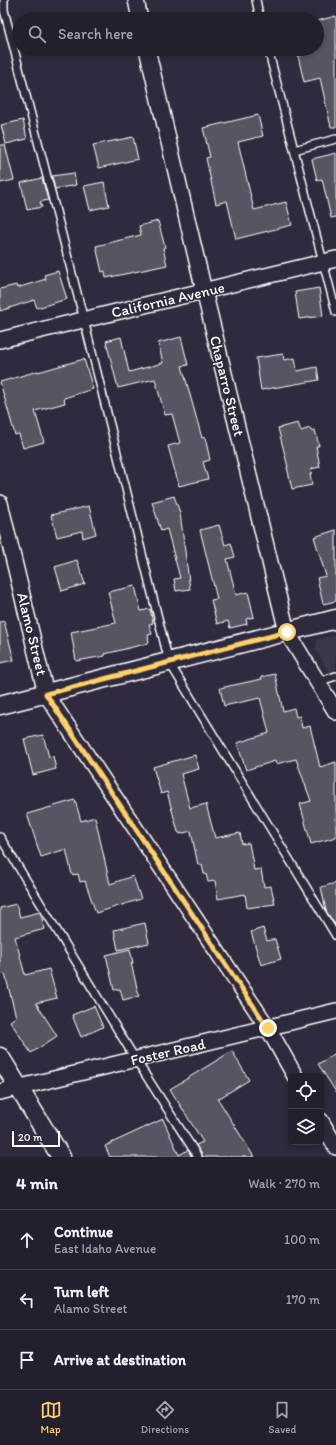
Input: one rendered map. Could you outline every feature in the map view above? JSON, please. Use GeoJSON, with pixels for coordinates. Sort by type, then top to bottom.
{"type":"FeatureCollection","features":[{"type":"Feature","properties":{"kind":"street"},"geometry":{"type":"LineString","coordinates":[[136,0],[139,12]]}},
{"type":"Feature","properties":{"kind":"street","name":"Chaparro Street"},"geometry":{"type":"LineString","coordinates":[[149,56],[287,632],[336,712]]}},
{"type":"Feature","properties":{"kind":"street","name":"California Avenue"},"geometry":{"type":"LineString","coordinates":[[0,340],[330,261]]}},
{"type":"Feature","properties":{"kind":"street","name":"Alamo Street"},"geometry":{"type":"LineString","coordinates":[[0,503],[46,694],[268,1028],[293,1073]]}},
{"type":"Feature","properties":{"kind":"street"},"geometry":{"type":"LineString","coordinates":[[0,705],[336,619]]}},
{"type":"Feature","properties":{"kind":"street","name":"Foster Road"},"geometry":{"type":"LineString","coordinates":[[0,1092],[336,1011]]}},
{"type":"Feature","properties":{"kind":"street"},"geometry":{"type":"LineString","coordinates":[[0,1058],[61,1157]]}},
{"type":"Feature","properties":{"kind":"street"},"geometry":{"type":"LineString","coordinates":[[324,1126],[336,1147]]}},
{"type":"Feature","properties":{"kind":"lane"},"geometry":{"type":"LineString","coordinates":[[4,0],[6,17],[12,40]]}},
{"type":"Feature","properties":{"kind":"lane"},"geometry":{"type":"LineString","coordinates":[[256,0],[259,12]]}},
{"type":"Feature","properties":{"kind":"lane"},"geometry":{"type":"LineString","coordinates":[[16,56],[84,320],[169,662],[336,936]]}},
{"type":"Feature","properties":{"kind":"lane"},"geometry":{"type":"LineString","coordinates":[[270,56],[294,150],[330,261],[336,312]]}},
{"type":"Feature","properties":{"kind":"lane"},"geometry":{"type":"LineString","coordinates":[[294,150],[336,139]]}},
{"type":"Feature","properties":{"kind":"lane"},"geometry":{"type":"LineString","coordinates":[[318,682],[336,676]]}},
{"type":"Feature","properties":{"kind":"lane"},"geometry":{"type":"LineString","coordinates":[[0,837],[136,1060],[198,1157]]}},
{"type":"Feature","properties":{"kind":"shaded area"},"geometry":{"type":"Polygon","coordinates":[[[336,635],[336,683],[315,649],[317,640],[336,635]]]}},
{"type":"Feature","properties":{"kind":"building"},"geometry":{"type":"Polygon","coordinates":[[[336,16],[336,127],[331,127],[320,78],[304,82],[298,56],[324,56],[324,19],[336,16]]]}},
{"type":"Feature","properties":{"kind":"building"},"geometry":{"type":"Polygon","coordinates":[[[258,115],[263,136],[238,142],[254,210],[286,202],[292,225],[236,239],[227,201],[216,204],[206,158],[210,157],[203,128],[258,115]]]}},
{"type":"Feature","properties":{"kind":"building"},"geometry":{"type":"Polygon","coordinates":[[[23,120],[27,139],[6,144],[1,125],[23,120]]]}},
{"type":"Feature","properties":{"kind":"building"},"geometry":{"type":"Polygon","coordinates":[[[133,137],[138,159],[99,168],[93,145],[133,137]]]}},
{"type":"Feature","properties":{"kind":"building"},"geometry":{"type":"Polygon","coordinates":[[[0,145],[5,145],[14,180],[0,183],[0,145]]]}},
{"type":"Feature","properties":{"kind":"building"},"geometry":{"type":"Polygon","coordinates":[[[336,153],[336,217],[331,218],[322,179],[317,180],[312,159],[336,153]]]}},
{"type":"Feature","properties":{"kind":"building"},"geometry":{"type":"Polygon","coordinates":[[[74,173],[76,185],[55,189],[52,176],[74,173]]]}},
{"type":"Feature","properties":{"kind":"building"},"geometry":{"type":"Polygon","coordinates":[[[42,178],[48,200],[40,202],[42,207],[27,210],[21,183],[42,178]]]}},
{"type":"Feature","properties":{"kind":"building"},"geometry":{"type":"Polygon","coordinates":[[[104,182],[109,206],[90,210],[84,186],[104,182]]]}},
{"type":"Feature","properties":{"kind":"building"},"geometry":{"type":"Polygon","coordinates":[[[158,221],[165,247],[163,248],[167,265],[106,278],[105,271],[102,272],[96,246],[141,235],[139,226],[158,221]]]}},
{"type":"Feature","properties":{"kind":"building"},"geometry":{"type":"Polygon","coordinates":[[[58,271],[67,299],[37,308],[34,300],[0,311],[0,289],[16,285],[17,288],[46,279],[44,275],[58,271]]]}},
{"type":"Feature","properties":{"kind":"building"},"geometry":{"type":"Polygon","coordinates":[[[319,288],[323,316],[299,319],[295,292],[319,288]]]}},
{"type":"Feature","properties":{"kind":"building"},"geometry":{"type":"Polygon","coordinates":[[[121,337],[129,372],[163,363],[158,343],[181,337],[188,365],[182,366],[202,438],[205,437],[210,460],[203,462],[208,479],[179,486],[168,446],[180,443],[172,414],[165,415],[155,379],[118,388],[106,341],[121,337]]]}},
{"type":"Feature","properties":{"kind":"building"},"geometry":{"type":"Polygon","coordinates":[[[283,354],[284,360],[295,358],[297,371],[317,367],[319,380],[261,390],[256,358],[283,354]]]}},
{"type":"Feature","properties":{"kind":"building"},"geometry":{"type":"Polygon","coordinates":[[[84,359],[93,389],[64,398],[65,403],[35,411],[44,442],[23,448],[19,434],[15,435],[0,382],[84,359]]]}},
{"type":"Feature","properties":{"kind":"building"},"geometry":{"type":"Polygon","coordinates":[[[298,423],[301,431],[310,428],[311,431],[315,430],[319,446],[316,446],[320,467],[311,469],[312,473],[310,474],[312,485],[292,489],[278,428],[298,423]]]}},
{"type":"Feature","properties":{"kind":"building"},"geometry":{"type":"Polygon","coordinates":[[[174,496],[180,513],[190,589],[176,591],[174,579],[180,578],[167,529],[161,531],[152,502],[174,496]]]}},
{"type":"Feature","properties":{"kind":"building"},"geometry":{"type":"Polygon","coordinates":[[[89,506],[96,534],[83,538],[82,531],[57,537],[51,515],[89,506]]]}},
{"type":"Feature","properties":{"kind":"building"},"geometry":{"type":"Polygon","coordinates":[[[219,525],[225,545],[231,543],[235,557],[227,559],[236,595],[248,592],[254,617],[246,619],[247,624],[230,628],[228,621],[217,624],[211,600],[217,599],[200,530],[219,525]]]}},
{"type":"Feature","properties":{"kind":"building"},"geometry":{"type":"Polygon","coordinates":[[[336,530],[336,601],[323,604],[317,578],[326,576],[314,537],[336,530]]]}},
{"type":"Feature","properties":{"kind":"building"},"geometry":{"type":"Polygon","coordinates":[[[77,560],[85,584],[62,591],[55,567],[77,560]]]}},
{"type":"Feature","properties":{"kind":"building"},"geometry":{"type":"Polygon","coordinates":[[[135,586],[141,611],[150,609],[153,623],[149,624],[152,634],[148,635],[149,643],[105,654],[105,656],[76,661],[71,632],[116,623],[108,592],[135,586]]]}},
{"type":"Feature","properties":{"kind":"building"},"geometry":{"type":"Polygon","coordinates":[[[4,621],[14,660],[0,663],[0,622],[4,621]]]}},
{"type":"Feature","properties":{"kind":"building"},"geometry":{"type":"Polygon","coordinates":[[[275,674],[283,711],[294,708],[296,717],[300,716],[302,728],[310,726],[320,767],[336,762],[336,837],[311,844],[300,804],[311,801],[296,759],[276,764],[275,761],[246,770],[237,743],[269,733],[260,698],[224,706],[220,688],[262,679],[261,677],[275,674]]]}},
{"type":"Feature","properties":{"kind":"building"},"geometry":{"type":"Polygon","coordinates":[[[43,735],[49,757],[53,756],[56,769],[33,775],[24,739],[43,735]]]}},
{"type":"Feature","properties":{"kind":"building"},"geometry":{"type":"Polygon","coordinates":[[[195,755],[199,769],[181,774],[190,808],[206,804],[215,838],[240,833],[242,844],[249,843],[254,870],[261,869],[264,887],[271,886],[275,904],[247,908],[245,894],[218,899],[215,881],[208,882],[202,865],[198,865],[191,831],[180,834],[178,832],[167,792],[161,794],[153,767],[195,755]]]}},
{"type":"Feature","properties":{"kind":"building"},"geometry":{"type":"Polygon","coordinates":[[[75,800],[81,821],[95,817],[110,884],[133,876],[141,899],[96,913],[85,881],[80,882],[78,874],[72,875],[66,849],[41,857],[27,814],[75,800]]]}},
{"type":"Feature","properties":{"kind":"building"},"geometry":{"type":"Polygon","coordinates":[[[336,883],[336,926],[326,911],[321,887],[336,883]]]}},
{"type":"Feature","properties":{"kind":"building"},"geometry":{"type":"Polygon","coordinates":[[[16,904],[20,917],[40,912],[45,929],[15,937],[25,975],[49,969],[57,998],[36,1003],[57,1036],[31,1053],[10,1021],[16,1017],[5,974],[0,975],[0,908],[16,904]]]}},
{"type":"Feature","properties":{"kind":"building"},"geometry":{"type":"Polygon","coordinates":[[[145,923],[149,943],[118,950],[114,930],[145,923]]]}},
{"type":"Feature","properties":{"kind":"building"},"geometry":{"type":"Polygon","coordinates":[[[263,928],[267,941],[275,939],[281,959],[261,965],[251,932],[263,928]]]}},
{"type":"Feature","properties":{"kind":"building"},"geometry":{"type":"Polygon","coordinates":[[[130,949],[133,963],[131,963],[139,996],[123,1000],[120,989],[114,990],[106,955],[130,949]]]}},
{"type":"Feature","properties":{"kind":"building"},"geometry":{"type":"Polygon","coordinates":[[[94,1006],[103,1027],[81,1037],[72,1015],[94,1006]]]}},
{"type":"Feature","properties":{"kind":"building"},"geometry":{"type":"Polygon","coordinates":[[[232,1051],[249,1080],[218,1099],[254,1157],[203,1157],[196,1145],[203,1142],[170,1089],[232,1051]]]}},
{"type":"Feature","properties":{"kind":"building"},"geometry":{"type":"Polygon","coordinates":[[[336,1053],[336,1092],[324,1073],[318,1064],[336,1053]]]}},
{"type":"Feature","properties":{"kind":"building"},"geometry":{"type":"Polygon","coordinates":[[[163,1119],[179,1155],[188,1150],[192,1157],[110,1157],[105,1146],[163,1119]]]}},
{"type":"Feature","properties":{"kind":"route"},"geometry":{"type":"LineString","coordinates":[[268,1028],[46,694],[287,632]]}}]}
